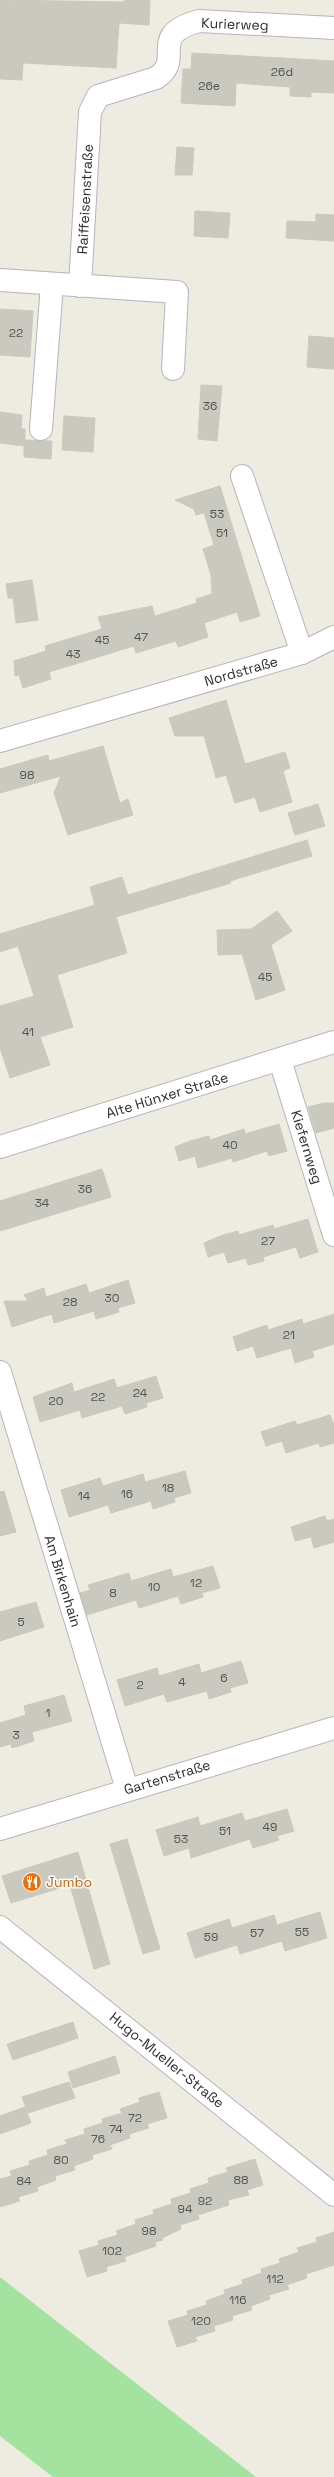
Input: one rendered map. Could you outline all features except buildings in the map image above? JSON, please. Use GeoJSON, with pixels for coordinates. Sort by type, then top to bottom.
{"type":"FeatureCollection","features":[{"type":"Feature","properties":{"kind":"street","name":"Kurierweg"},"geometry":{"type":"LineString","coordinates":[[90,112],[98,96],[156,78],[163,73],[169,60],[168,46],[171,35],[182,26],[199,21],[334,28]]}},
{"type":"Feature","properties":{"kind":"street","name":"Raiffeisenstraße"},"geometry":{"type":"LineString","coordinates":[[80,286],[90,112]]}},
{"type":"Feature","properties":{"kind":"street"},"geometry":{"type":"LineString","coordinates":[[0,280],[177,292],[173,369]]}},
{"type":"Feature","properties":{"kind":"street"},"geometry":{"type":"LineString","coordinates":[[41,429],[52,284]]}},
{"type":"Feature","properties":{"kind":"street"},"geometry":{"type":"LineString","coordinates":[[242,476],[302,653],[334,637]]}},
{"type":"Feature","properties":{"kind":"street","name":"Nordstraße"},"geometry":{"type":"LineString","coordinates":[[0,740],[302,653]]}},
{"type":"Feature","properties":{"kind":"street","name":"Alte Hünxer Straße"},"geometry":{"type":"LineString","coordinates":[[0,1147],[334,1042]]}},
{"type":"Feature","properties":{"kind":"street","name":"Kiefernweg"},"geometry":{"type":"LineString","coordinates":[[280,1060],[334,1235]]}},
{"type":"Feature","properties":{"kind":"street","name":"Am Birkenhain"},"geometry":{"type":"LineString","coordinates":[[0,1372],[127,1789]]}},
{"type":"Feature","properties":{"kind":"street","name":"Gartenstraße"},"geometry":{"type":"LineString","coordinates":[[0,1829],[127,1789],[334,1728]]}},
{"type":"Feature","properties":{"kind":"street","name":"Hugo-Mueller-Straße"},"geometry":{"type":"LineString","coordinates":[[0,1927],[334,2195]]}},
{"type":"Feature","properties":{"kind":"green space"},"geometry":{"type":"Polygon","coordinates":[[[0,2277],[256,2477],[53,2477],[0,2436],[0,2277]]]}},
{"type":"Feature","properties":{"kind":"place","name":"Jumbo"},"geometry":{"type":"Point","coordinates":[32,1882]}}]}
